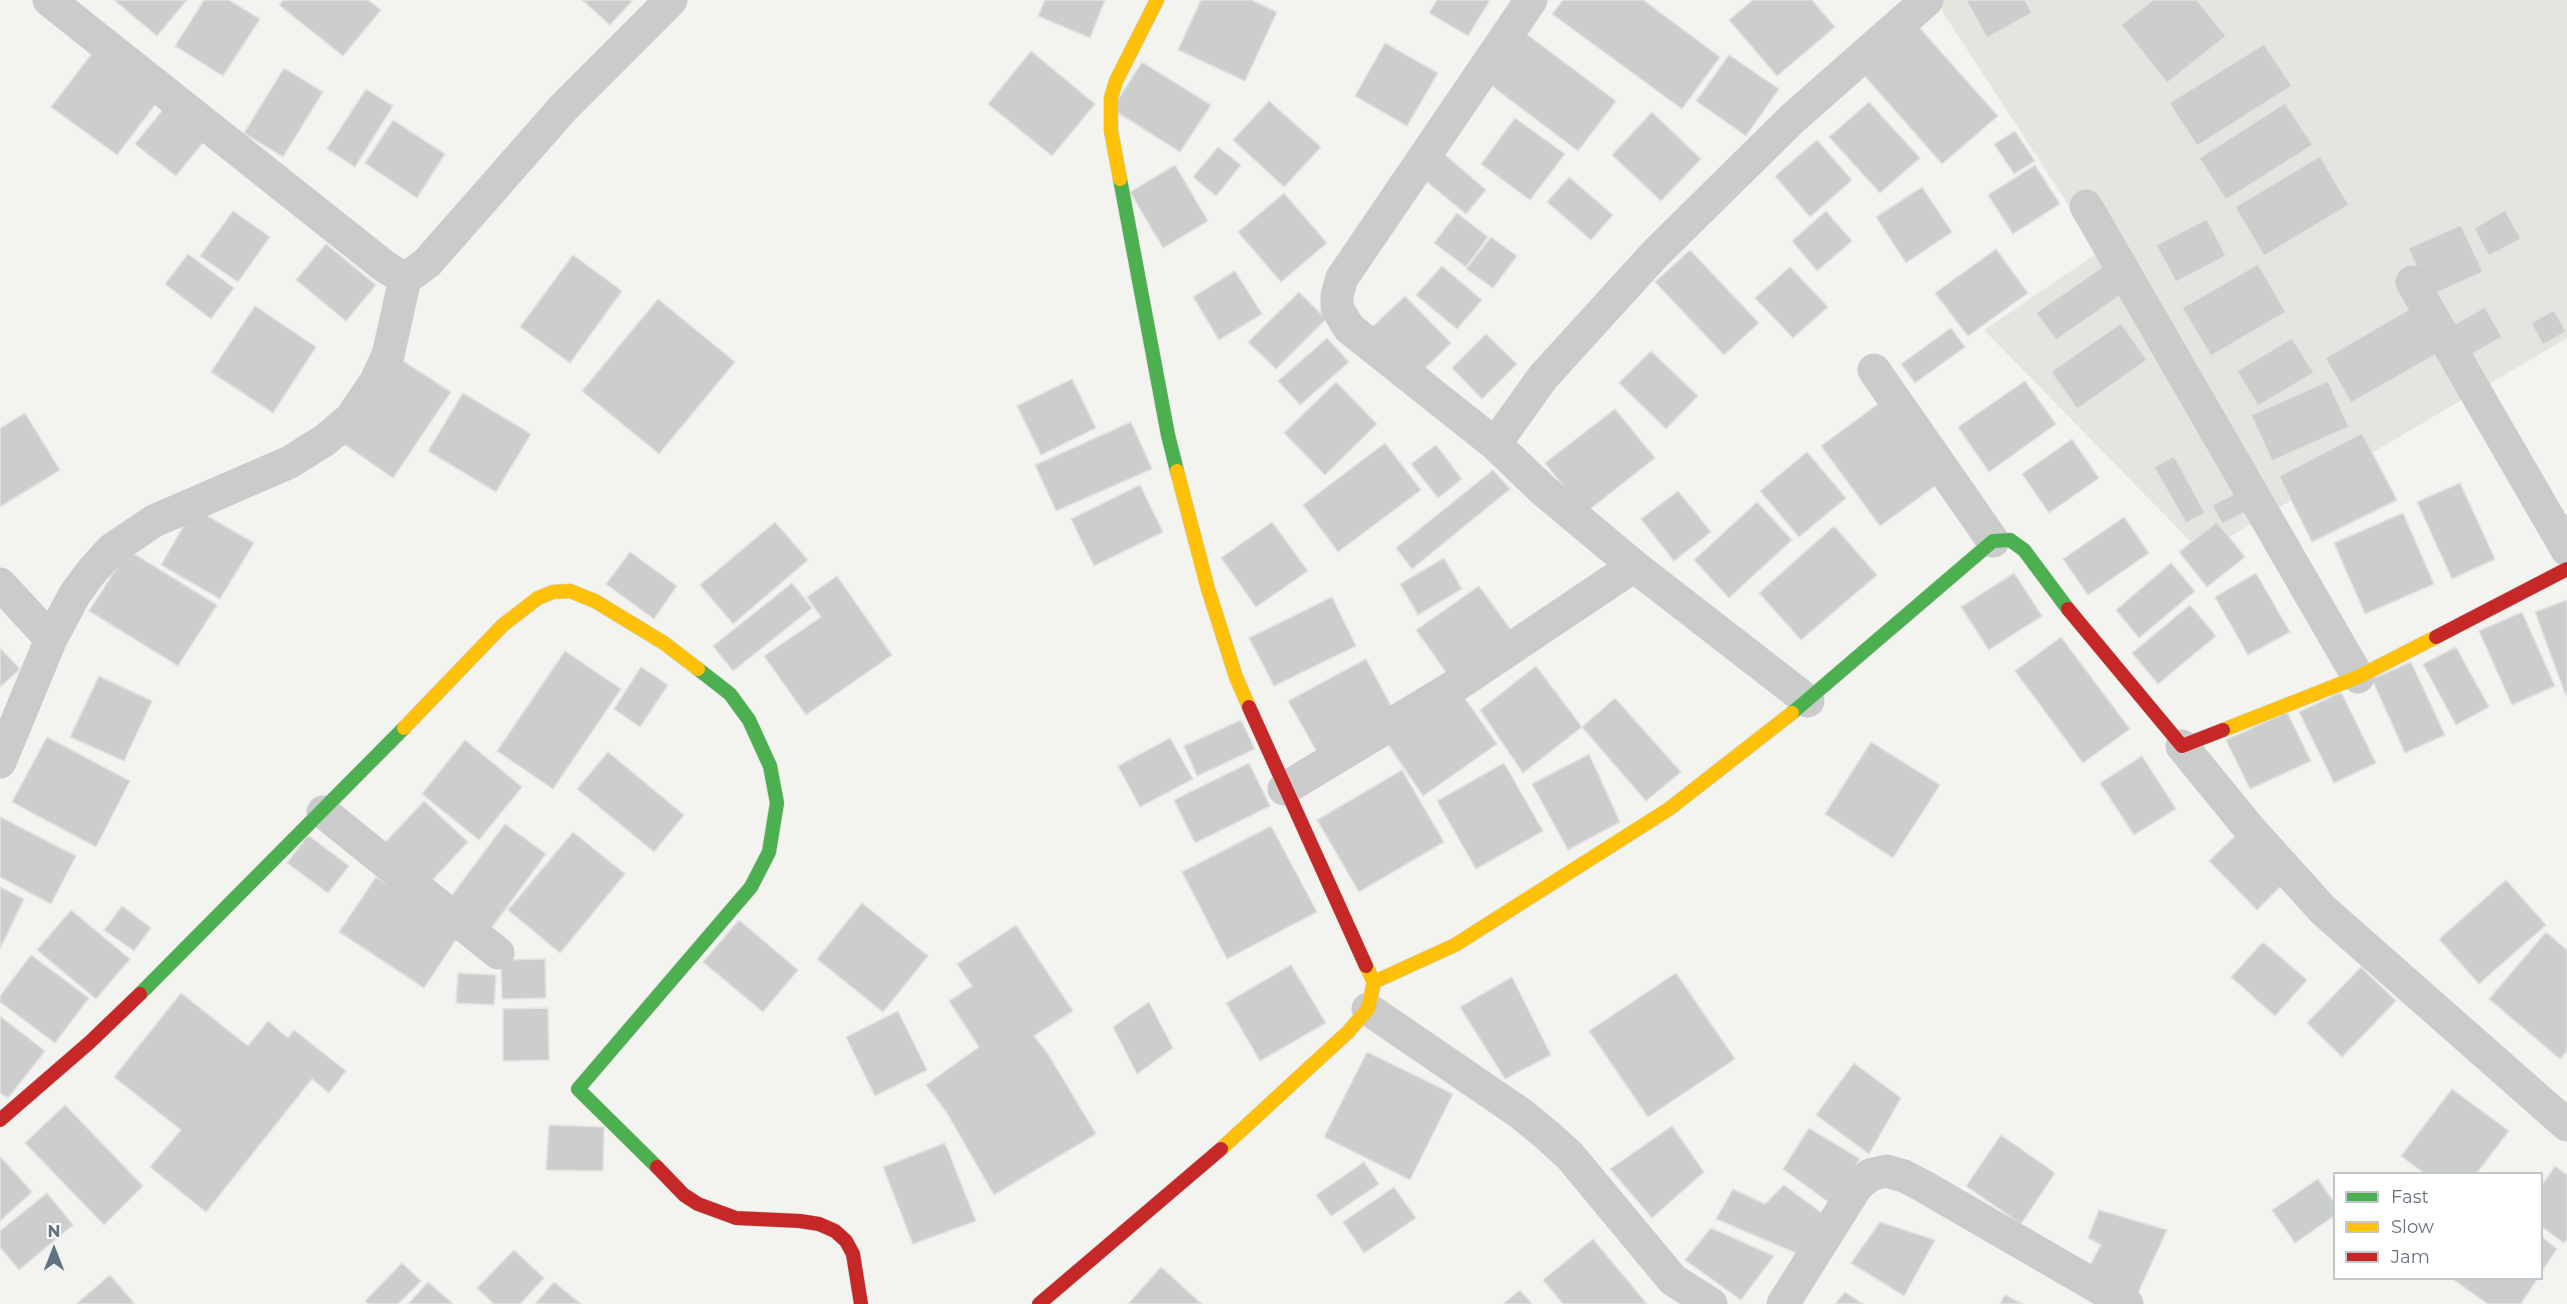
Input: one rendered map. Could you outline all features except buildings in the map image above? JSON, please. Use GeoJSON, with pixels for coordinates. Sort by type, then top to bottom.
{"type":"FeatureCollection","features":[{"type":"Feature","properties":{"kind":"street"},"geometry":{"type":"LineString","coordinates":[[49,0],[384,266],[405,279]]}},
{"type":"Feature","properties":{"kind":"street"},"geometry":{"type":"LineString","coordinates":[[0,762],[51,639],[75,594],[92,571],[111,550],[154,521],[290,462],[325,440],[351,418],[376,381],[388,356],[405,279],[427,262],[564,107],[671,0]]}},
{"type":"Feature","properties":{"kind":"street"},"geometry":{"type":"LineString","coordinates":[[1157,0],[1124,60],[1116,81],[1112,98],[1111,131],[1168,435],[1222,637],[1236,677],[1371,996],[1547,1135],[1570,1156],[1673,1280],[1711,1304]]}},
{"type":"Feature","properties":{"kind":"street"},"geometry":{"type":"LineString","coordinates":[[1531,0],[1342,278],[1337,295],[1337,308],[1349,328],[1495,444],[1543,490],[1634,566],[1808,701]]}},
{"type":"Feature","properties":{"kind":"street"},"geometry":{"type":"LineString","coordinates":[[1495,444],[1543,377],[1655,254],[1793,118],[1927,0]]}},
{"type":"Feature","properties":{"kind":"street"},"geometry":{"type":"LineString","coordinates":[[2086,206],[2358,677]]}},
{"type":"Feature","properties":{"kind":"street"},"geometry":{"type":"LineString","coordinates":[[2412,282],[2567,550]]}},
{"type":"Feature","properties":{"kind":"street"},"geometry":{"type":"LineString","coordinates":[[1874,370],[1993,541]]}},
{"type":"Feature","properties":{"kind":"street"},"geometry":{"type":"LineString","coordinates":[[1039,1304],[1228,1143],[1348,1032],[1371,996],[1669,809],[1808,701],[1993,541],[2010,540],[2024,550],[2083,630],[2249,828],[2323,910],[2567,1125]]}},
{"type":"Feature","properties":{"kind":"street"},"geometry":{"type":"LineString","coordinates":[[1284,789],[1458,684],[1634,566]]}},
{"type":"Feature","properties":{"kind":"street"},"geometry":{"type":"LineString","coordinates":[[2182,746],[2358,677],[2567,569]]}},
{"type":"Feature","properties":{"kind":"street"},"geometry":{"type":"LineString","coordinates":[[0,585],[51,639]]}},
{"type":"Feature","properties":{"kind":"street"},"geometry":{"type":"LineString","coordinates":[[0,1120],[90,1042],[323,812],[502,625],[521,608],[553,592],[570,591],[595,602],[664,643],[719,684],[749,720],[770,766],[777,803],[769,852],[751,887],[578,1089],[601,1109],[670,1181],[698,1204],[736,1218],[800,1221],[835,1231],[846,1241],[853,1254],[861,1304]]}},
{"type":"Feature","properties":{"kind":"street"},"geometry":{"type":"LineString","coordinates":[[323,812],[498,953]]}},
{"type":"Feature","properties":{"kind":"street"},"geometry":{"type":"LineString","coordinates":[[1783,1304],[1857,1186],[1870,1175],[1886,1172],[1904,1176],[1923,1186],[2127,1304]]}},
{"type":"Feature","properties":{"kind":"shaded area"},"geometry":{"type":"Polygon","coordinates":[[[1938,0],[2567,0],[2567,338],[2202,553],[1984,330],[2099,252],[1942,11],[1938,0]]]}},
{"type":"Feature","properties":{"kind":"traffic: fast"},"geometry":{"type":"LineString","coordinates":[[1120,179],[1168,435],[1177,471]]}},
{"type":"Feature","properties":{"kind":"traffic: fast"},"geometry":{"type":"LineString","coordinates":[[1792,713],[1993,541],[2010,540],[2024,550],[2068,609]]}},
{"type":"Feature","properties":{"kind":"traffic: fast"},"geometry":{"type":"LineString","coordinates":[[657,1167],[578,1089],[751,887],[769,852],[777,803],[770,766],[749,720],[730,694],[698,669]]}},
{"type":"Feature","properties":{"kind":"traffic: fast"},"geometry":{"type":"LineString","coordinates":[[140,994],[404,728]]}},
{"type":"Feature","properties":{"kind":"traffic: slow"},"geometry":{"type":"LineString","coordinates":[[1120,179],[1111,131],[1111,98],[1116,81],[1157,0]]}},
{"type":"Feature","properties":{"kind":"traffic: slow"},"geometry":{"type":"LineString","coordinates":[[1177,471],[1208,589],[1236,677],[1249,707]]}},
{"type":"Feature","properties":{"kind":"traffic: slow"},"geometry":{"type":"LineString","coordinates":[[404,728],[503,625],[538,598],[553,592],[570,591],[595,601],[664,643],[698,669]]}},
{"type":"Feature","properties":{"kind":"traffic: slow"},"geometry":{"type":"LineString","coordinates":[[2223,730],[2358,677],[2436,637]]}},
{"type":"Feature","properties":{"kind":"traffic: slow"},"geometry":{"type":"LineString","coordinates":[[1374,982],[1455,945],[1669,809],[1792,713]]}},
{"type":"Feature","properties":{"kind":"traffic: slow"},"geometry":{"type":"LineString","coordinates":[[1221,1149],[1348,1032],[1368,1009],[1374,982],[1366,966]]}},
{"type":"Feature","properties":{"kind":"traffic: jam"},"geometry":{"type":"LineString","coordinates":[[2436,637],[2567,569]]}},
{"type":"Feature","properties":{"kind":"traffic: jam"},"geometry":{"type":"LineString","coordinates":[[2068,609],[2182,746],[2223,730]]}},
{"type":"Feature","properties":{"kind":"traffic: jam"},"geometry":{"type":"LineString","coordinates":[[1249,707],[1366,966]]}},
{"type":"Feature","properties":{"kind":"traffic: jam"},"geometry":{"type":"LineString","coordinates":[[0,1120],[90,1042],[140,994]]}},
{"type":"Feature","properties":{"kind":"traffic: jam"},"geometry":{"type":"LineString","coordinates":[[1039,1304],[1221,1149]]}},
{"type":"Feature","properties":{"kind":"traffic: jam"},"geometry":{"type":"LineString","coordinates":[[657,1167],[684,1195],[698,1204],[736,1218],[800,1221],[819,1224],[835,1231],[846,1241],[853,1254],[861,1304]]}}]}
